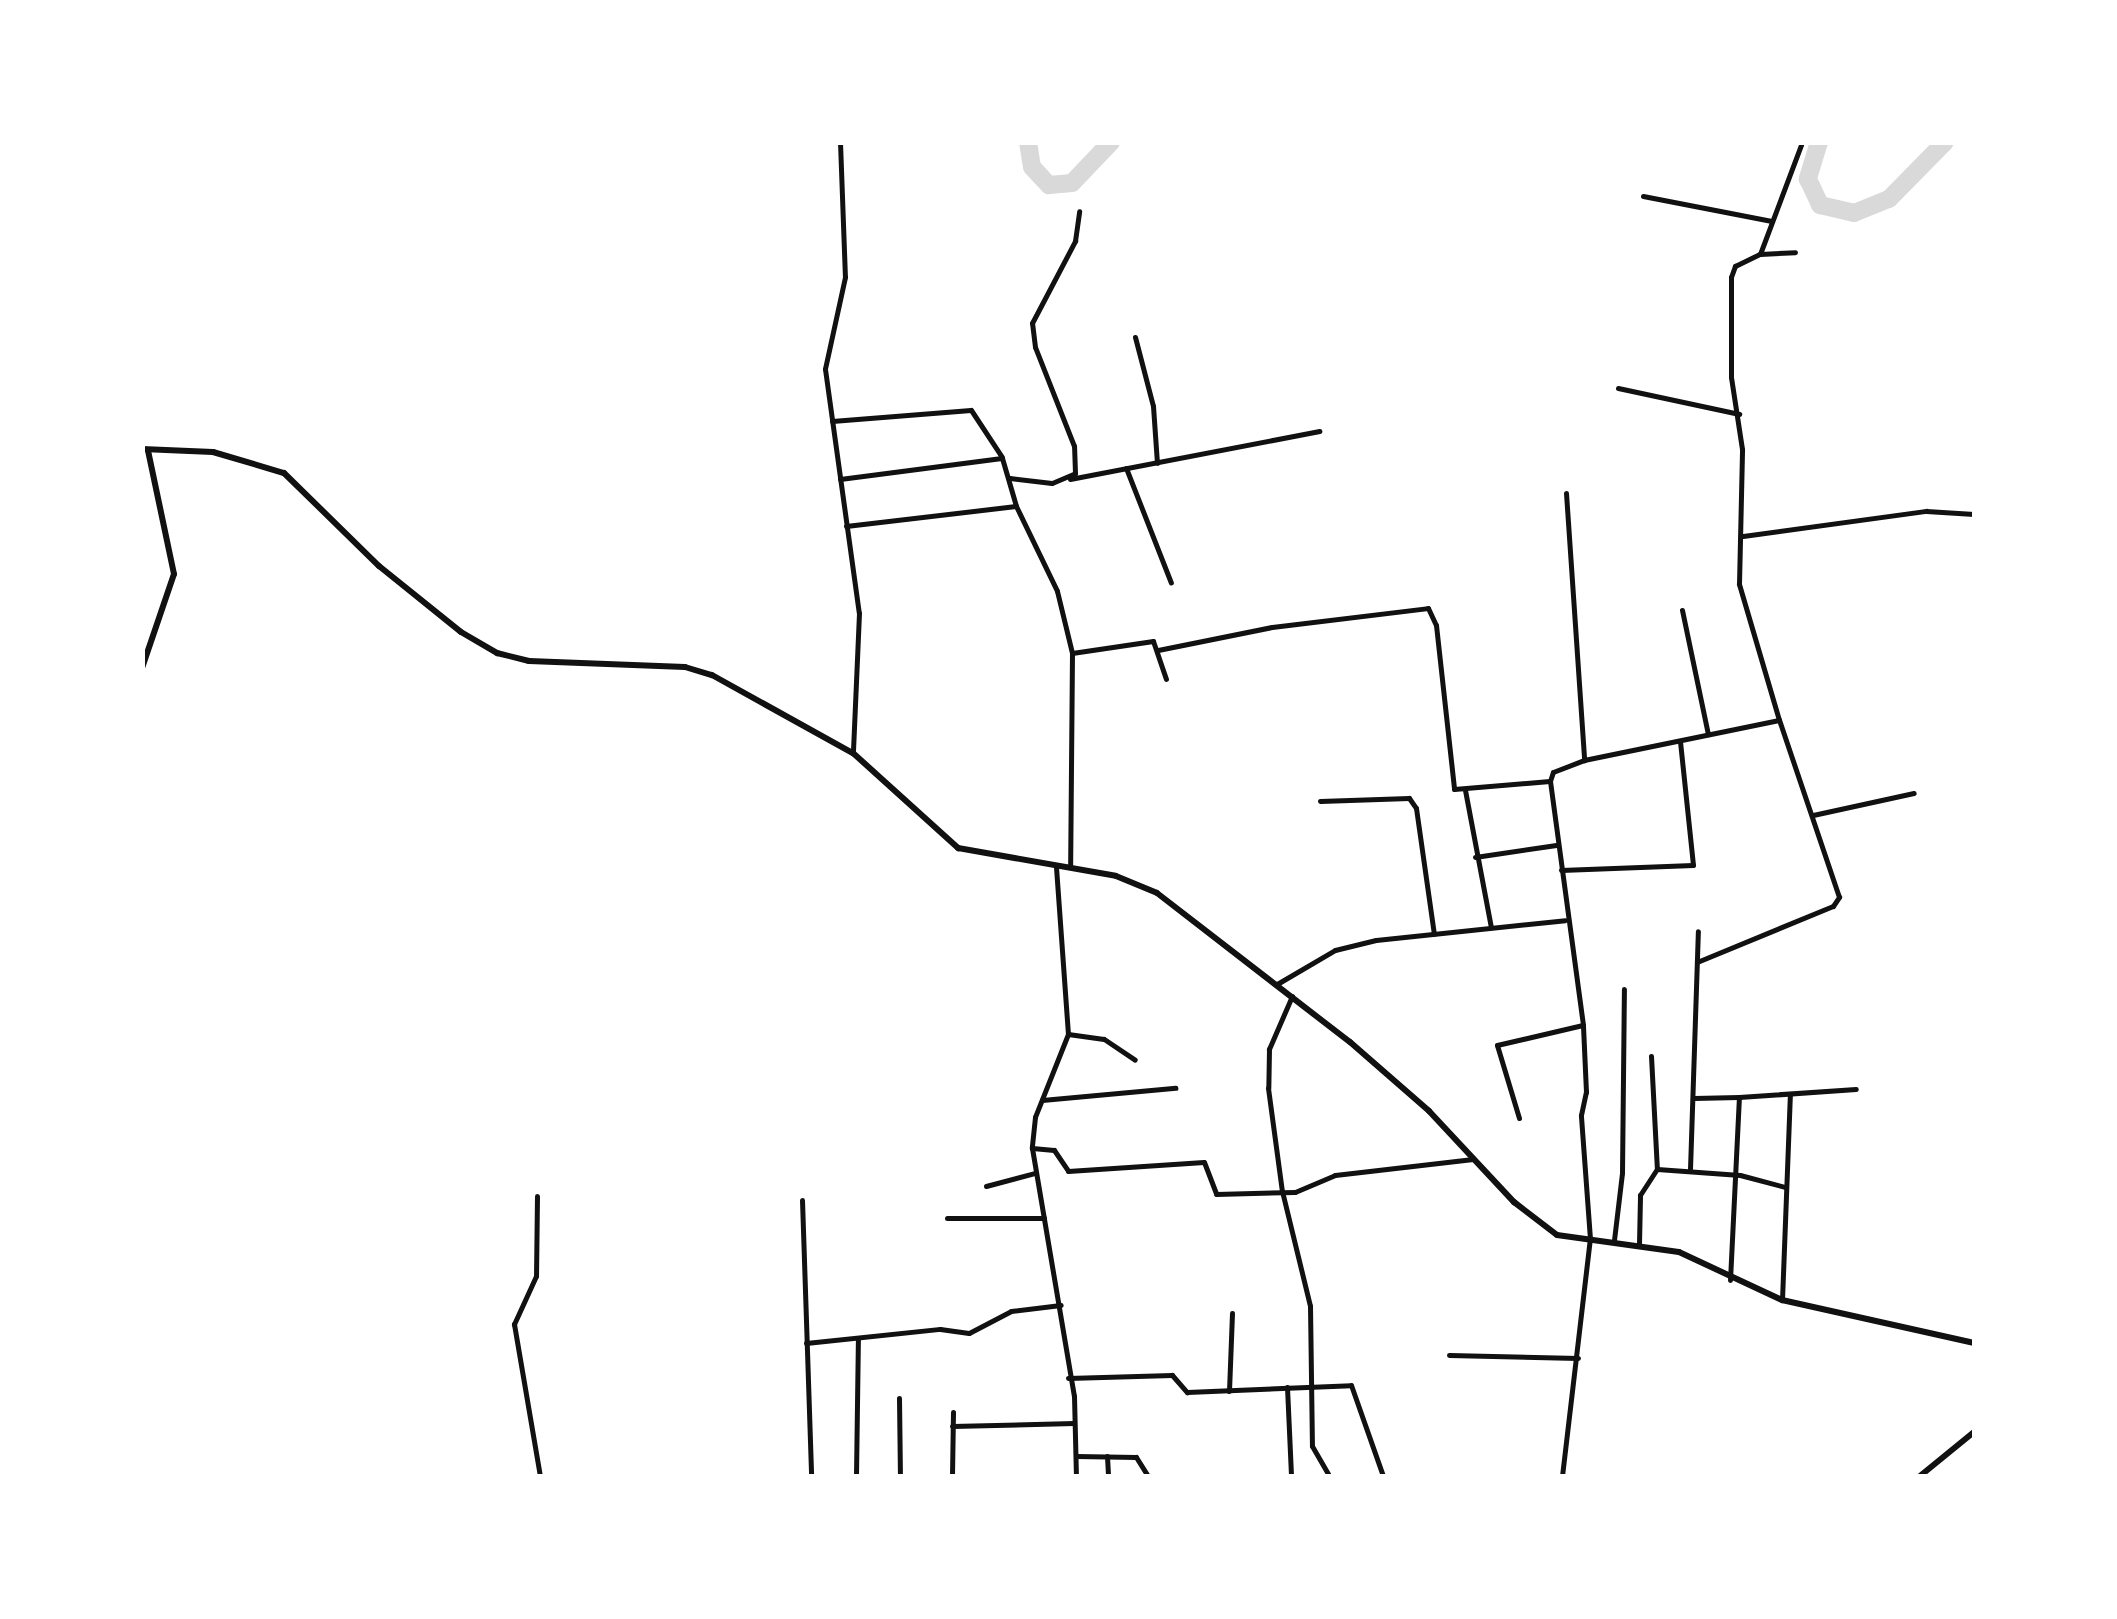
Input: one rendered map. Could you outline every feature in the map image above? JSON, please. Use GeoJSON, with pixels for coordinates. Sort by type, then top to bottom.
{"type":"FeatureCollection","features":[{"type":"Feature","properties":{"kind":"street"},"geometry":{"type":"LineString","coordinates":[[840,142],[847,246],[843,295],[826,349],[859,613],[853,753]]}},
{"type":"Feature","properties":{"kind":"street"},"geometry":{"type":"LineString","coordinates":[[1760,254],[1802,142]]}},
{"type":"Feature","properties":{"kind":"street"},"geometry":{"type":"LineString","coordinates":[[1643,196],[1772,220]]}},
{"type":"Feature","properties":{"kind":"street"},"geometry":{"type":"LineString","coordinates":[[1067,480],[1075,473],[1074,446],[1035,347],[1032,323],[1075,241],[1078,210]]}},
{"type":"Feature","properties":{"kind":"street"},"geometry":{"type":"LineString","coordinates":[[1697,962],[1833,906],[1840,886],[1742,607],[1739,414],[1731,377],[1731,278],[1736,266],[1760,254],[1795,252]]}},
{"type":"Feature","properties":{"kind":"street"},"geometry":{"type":"LineString","coordinates":[[1135,337],[1153,406],[1157,462]]}},
{"type":"Feature","properties":{"kind":"street"},"geometry":{"type":"LineString","coordinates":[[1618,388],[1739,414]]}},
{"type":"Feature","properties":{"kind":"street"},"geometry":{"type":"LineString","coordinates":[[832,421],[971,410],[1002,458],[1016,506],[1056,592],[1072,652],[1070,867]]}},
{"type":"Feature","properties":{"kind":"street"},"geometry":{"type":"LineString","coordinates":[[1010,478],[1067,480],[1320,431]]}},
{"type":"Feature","properties":{"kind":"street"},"geometry":{"type":"LineString","coordinates":[[142,668],[174,574],[170,536],[145,450],[213,452],[251,459],[284,473],[379,566],[448,623],[497,653],[529,661],[685,668],[712,675],[853,753],[958,848],[1116,876],[1157,893],[1292,996],[1476,1159],[1535,1222],[1557,1235],[1680,1252],[1730,1280],[1782,1300],[1974,1342]]}},
{"type":"Feature","properties":{"kind":"street"},"geometry":{"type":"LineString","coordinates":[[840,480],[1002,458]]}},
{"type":"Feature","properties":{"kind":"street"},"geometry":{"type":"LineString","coordinates":[[1126,468],[1171,582]]}},
{"type":"Feature","properties":{"kind":"street"},"geometry":{"type":"LineString","coordinates":[[1566,492],[1584,760]]}},
{"type":"Feature","properties":{"kind":"street"},"geometry":{"type":"LineString","coordinates":[[846,526],[1016,506]]}},
{"type":"Feature","properties":{"kind":"street"},"geometry":{"type":"LineString","coordinates":[[1742,536],[1926,510],[1974,514]]}},
{"type":"Feature","properties":{"kind":"street"},"geometry":{"type":"LineString","coordinates":[[1158,650],[1272,627],[1428,608],[1436,626],[1454,789],[1550,782]]}},
{"type":"Feature","properties":{"kind":"street"},"geometry":{"type":"LineString","coordinates":[[1682,610],[1708,734]]}},
{"type":"Feature","properties":{"kind":"street"},"geometry":{"type":"LineString","coordinates":[[1072,652],[1144,639],[1158,650],[1166,679]]}},
{"type":"Feature","properties":{"kind":"street"},"geometry":{"type":"LineString","coordinates":[[1562,1476],[1590,1238],[1580,1115],[1586,1092],[1583,1024],[1565,920],[1550,782],[1554,772],[1584,760],[1779,720]]}},
{"type":"Feature","properties":{"kind":"street"},"geometry":{"type":"LineString","coordinates":[[1560,870],[1693,866],[1680,742]]}},
{"type":"Feature","properties":{"kind":"street"},"geometry":{"type":"LineString","coordinates":[[1466,790],[1474,857],[1491,927]]}},
{"type":"Feature","properties":{"kind":"street"},"geometry":{"type":"LineString","coordinates":[[1813,815],[1914,792]]}},
{"type":"Feature","properties":{"kind":"street"},"geometry":{"type":"LineString","coordinates":[[1320,801],[1408,798],[1416,808],[1434,934]]}},
{"type":"Feature","properties":{"kind":"street"},"geometry":{"type":"LineString","coordinates":[[1474,857],[1557,845]]}},
{"type":"Feature","properties":{"kind":"street"},"geometry":{"type":"LineString","coordinates":[[1056,867],[1068,1034],[1042,1100],[1032,1148],[1061,1305],[1076,1476]]}},
{"type":"Feature","properties":{"kind":"street"},"geometry":{"type":"LineString","coordinates":[[1277,984],[1336,950],[1434,934],[1565,920]]}},
{"type":"Feature","properties":{"kind":"street"},"geometry":{"type":"LineString","coordinates":[[1690,1170],[1698,931]]}},
{"type":"Feature","properties":{"kind":"street"},"geometry":{"type":"LineString","coordinates":[[1614,1240],[1622,1173],[1624,989]]}},
{"type":"Feature","properties":{"kind":"street"},"geometry":{"type":"LineString","coordinates":[[1292,996],[1282,1011],[1268,1067],[1282,1191],[1310,1306],[1312,1446],[1328,1476]]}},
{"type":"Feature","properties":{"kind":"street"},"geometry":{"type":"LineString","coordinates":[[1519,1118],[1497,1045],[1583,1024]]}},
{"type":"Feature","properties":{"kind":"street"},"geometry":{"type":"LineString","coordinates":[[1068,1034],[1104,1038],[1135,1060]]}},
{"type":"Feature","properties":{"kind":"street"},"geometry":{"type":"LineString","coordinates":[[1638,1244],[1640,1195],[1656,1168],[1651,1056]]}},
{"type":"Feature","properties":{"kind":"street"},"geometry":{"type":"LineString","coordinates":[[1042,1100],[1175,1088]]}},
{"type":"Feature","properties":{"kind":"street"},"geometry":{"type":"LineString","coordinates":[[1694,1098],[1856,1089]]}},
{"type":"Feature","properties":{"kind":"street"},"geometry":{"type":"LineString","coordinates":[[1782,1300],[1790,1094]]}},
{"type":"Feature","properties":{"kind":"street"},"geometry":{"type":"LineString","coordinates":[[1730,1280],[1740,1174],[1739,1098]]}},
{"type":"Feature","properties":{"kind":"street"},"geometry":{"type":"LineString","coordinates":[[1032,1148],[1054,1150],[1068,1170],[1204,1162],[1216,1194],[1282,1191],[1336,1176],[1476,1159]]}},
{"type":"Feature","properties":{"kind":"street"},"geometry":{"type":"LineString","coordinates":[[1656,1168],[1740,1174],[1785,1186]]}},
{"type":"Feature","properties":{"kind":"street"},"geometry":{"type":"LineString","coordinates":[[986,1186],[1036,1173]]}},
{"type":"Feature","properties":{"kind":"street"},"geometry":{"type":"LineString","coordinates":[[537,1196],[536,1276],[514,1324],[540,1476]]}},
{"type":"Feature","properties":{"kind":"street"},"geometry":{"type":"LineString","coordinates":[[802,1200],[811,1476]]}},
{"type":"Feature","properties":{"kind":"street"},"geometry":{"type":"LineString","coordinates":[[947,1218],[1045,1218]]}},
{"type":"Feature","properties":{"kind":"street"},"geometry":{"type":"LineString","coordinates":[[806,1343],[940,1329],[969,1333],[1012,1310],[1061,1305]]}},
{"type":"Feature","properties":{"kind":"street"},"geometry":{"type":"LineString","coordinates":[[1229,1391],[1232,1313]]}},
{"type":"Feature","properties":{"kind":"street"},"geometry":{"type":"LineString","coordinates":[[856,1476],[858,1339]]}},
{"type":"Feature","properties":{"kind":"street"},"geometry":{"type":"LineString","coordinates":[[1448,1356],[1578,1358]]}},
{"type":"Feature","properties":{"kind":"street"},"geometry":{"type":"LineString","coordinates":[[1068,1378],[1172,1375],[1184,1391],[1340,1383],[1358,1391],[1382,1476]]}},
{"type":"Feature","properties":{"kind":"street"},"geometry":{"type":"LineString","coordinates":[[1287,1387],[1291,1476]]}},
{"type":"Feature","properties":{"kind":"street"},"geometry":{"type":"LineString","coordinates":[[899,1398],[900,1476]]}},
{"type":"Feature","properties":{"kind":"street"},"geometry":{"type":"LineString","coordinates":[[952,1476],[953,1412]]}},
{"type":"Feature","properties":{"kind":"street"},"geometry":{"type":"LineString","coordinates":[[952,1426],[1074,1423]]}},
{"type":"Feature","properties":{"kind":"street"},"geometry":{"type":"LineString","coordinates":[[1920,1476],[1974,1432]]}},
{"type":"Feature","properties":{"kind":"street"},"geometry":{"type":"LineString","coordinates":[[1076,1456],[1136,1458],[1148,1476]]}},
{"type":"Feature","properties":{"kind":"street"},"geometry":{"type":"LineString","coordinates":[[1106,1456],[1108,1476]]}},
{"type":"Feature","properties":{"kind":"waterway"},"geometry":{"type":"LineString","coordinates":[[1028,142],[1032,167],[1049,185],[1072,183],[1111,142]]}},
{"type":"Feature","properties":{"kind":"waterway"},"geometry":{"type":"LineString","coordinates":[[1819,142],[1808,179],[1820,205],[1854,213],[1889,199],[1945,142]]}}]}
